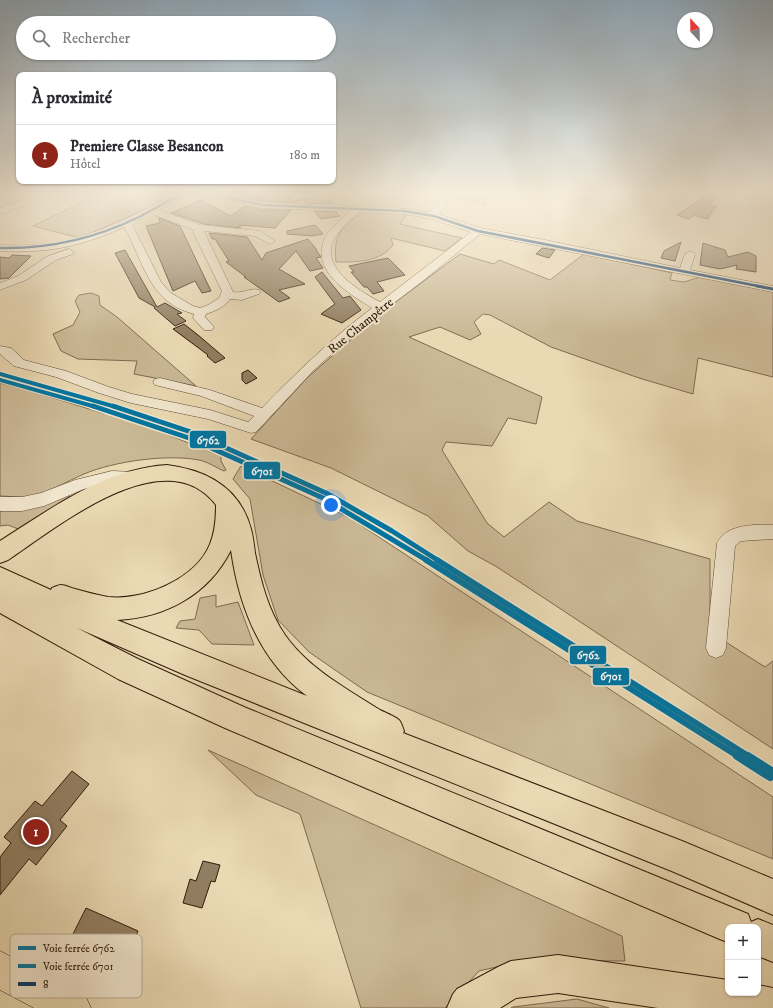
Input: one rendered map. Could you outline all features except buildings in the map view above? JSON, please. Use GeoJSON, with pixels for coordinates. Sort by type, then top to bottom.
{"type":"FeatureCollection","features":[{"type":"Feature","properties":{"kind":"highway"},"geometry":{"type":"LineString","coordinates":[[0,565],[84,500],[110,487],[135,478],[160,474],[186,476],[204,481],[218,491],[239,526],[250,588],[260,618],[277,646],[301,673],[332,698],[458,770]]}},
{"type":"Feature","properties":{"kind":"highway"},"geometry":{"type":"LineString","coordinates":[[0,565],[89,604],[116,609],[150,605],[187,586],[210,566],[221,548],[226,529],[227,504]]}},
{"type":"Feature","properties":{"kind":"highway"},"geometry":{"type":"LineString","coordinates":[[0,565],[96,624],[188,663],[682,858],[773,897]]}},
{"type":"Feature","properties":{"kind":"highway"},"geometry":{"type":"LineString","coordinates":[[0,600],[128,669],[235,718],[728,924]]}},
{"type":"Feature","properties":{"kind":"highway"},"geometry":{"type":"LineString","coordinates":[[761,938],[773,944]]}},
{"type":"Feature","properties":{"kind":"highway"},"geometry":{"type":"LineString","coordinates":[[467,1008],[471,1003],[511,980],[558,974],[754,1003],[773,1008]]}},
{"type":"Feature","properties":{"kind":"main road"},"geometry":{"type":"LineString","coordinates":[[50,998],[72,1008]]}},
{"type":"Feature","properties":{"kind":"street"},"geometry":{"type":"LineString","coordinates":[[0,248],[22,250],[51,248],[85,240]]}},
{"type":"Feature","properties":{"kind":"street"},"geometry":{"type":"LineString","coordinates":[[0,286],[22,278],[52,258],[91,245],[96,241],[94,240]]}},
{"type":"Feature","properties":{"kind":"street"},"geometry":{"type":"LineString","coordinates":[[136,240],[156,283],[167,295],[189,309],[200,312],[212,308],[224,300],[228,291],[202,240]]}},
{"type":"Feature","properties":{"kind":"street"},"geometry":{"type":"LineString","coordinates":[[329,240],[326,255],[329,266],[345,286],[379,307]]}},
{"type":"Feature","properties":{"kind":"street","name":"Rue Champêtre"},"geometry":{"type":"LineString","coordinates":[[0,350],[6,351],[19,363],[61,374],[104,390],[131,398],[210,415],[251,428],[308,368],[354,327],[420,278],[467,240]]}},
{"type":"Feature","properties":{"kind":"street"},"geometry":{"type":"LineString","coordinates":[[528,240],[630,262],[773,289]]}},
{"type":"Feature","properties":{"kind":"street"},"geometry":{"type":"LineString","coordinates":[[684,271],[690,254]]}},
{"type":"Feature","properties":{"kind":"street"},"geometry":{"type":"LineString","coordinates":[[226,295],[242,296],[255,292]]}},
{"type":"Feature","properties":{"kind":"street"},"geometry":{"type":"LineString","coordinates":[[200,312],[199,318],[208,327]]}},
{"type":"Feature","properties":{"kind":"street"},"geometry":{"type":"LineString","coordinates":[[160,382],[205,393],[264,414]]}},
{"type":"Feature","properties":{"kind":"street"},"geometry":{"type":"LineString","coordinates":[[0,504],[22,504],[44,499],[81,484],[112,477],[135,478]]}},
{"type":"Feature","properties":{"kind":"street"},"geometry":{"type":"LineString","coordinates":[[716,648],[726,543],[733,536],[764,533]]}},
{"type":"Feature","properties":{"kind":"shaded area"},"geometry":{"type":"Polygon","coordinates":[[[337,240],[392,240],[393,245],[387,251],[374,258],[359,261],[336,262],[337,240]]]}},
{"type":"Feature","properties":{"kind":"shaded area"},"geometry":{"type":"Polygon","coordinates":[[[399,240],[459,240],[445,251],[399,240]]]}},
{"type":"Feature","properties":{"kind":"shaded area"},"geometry":{"type":"Polygon","coordinates":[[[460,254],[494,264],[499,260],[550,280],[584,254],[672,273],[670,280],[684,282],[700,277],[773,292],[773,377],[698,358],[693,394],[639,378],[551,347],[490,315],[483,314],[474,322],[481,334],[470,340],[440,327],[409,337],[542,397],[536,424],[508,418],[492,446],[446,442],[442,450],[487,523],[504,537],[549,502],[577,521],[710,559],[710,632],[765,667],[773,661],[773,749],[497,567],[468,551],[428,516],[331,468],[251,439],[307,378],[381,313],[460,254]]]}},
{"type":"Feature","properties":{"kind":"shaded area"},"geometry":{"type":"Polygon","coordinates":[[[91,293],[99,296],[100,305],[117,317],[196,386],[134,374],[137,361],[78,359],[61,351],[53,334],[73,325],[80,312],[75,301],[79,295],[91,293]]]}},
{"type":"Feature","properties":{"kind":"shaded area"},"geometry":{"type":"Polygon","coordinates":[[[0,383],[25,389],[102,413],[124,417],[221,456],[221,461],[226,470],[224,471],[202,461],[186,458],[157,458],[126,462],[97,469],[49,490],[28,497],[0,496],[0,383]]]}},
{"type":"Feature","properties":{"kind":"shaded area"},"geometry":{"type":"Polygon","coordinates":[[[241,466],[350,518],[773,797],[773,859],[367,692],[309,652],[278,620],[263,575],[250,499],[233,479],[241,466]]]}},
{"type":"Feature","properties":{"kind":"shaded area"},"geometry":{"type":"Polygon","coordinates":[[[64,494],[70,496],[18,529],[8,525],[0,526],[0,511],[34,507],[64,494]]]}},
{"type":"Feature","properties":{"kind":"shaded area"},"geometry":{"type":"Polygon","coordinates":[[[216,595],[216,607],[238,602],[254,645],[212,644],[199,630],[176,628],[180,621],[195,619],[200,598],[216,595]]]}},
{"type":"Feature","properties":{"kind":"shaded area"},"geometry":{"type":"Polygon","coordinates":[[[208,750],[622,936],[625,961],[526,960],[479,971],[445,1008],[361,1008],[300,814],[256,795],[208,750]]]}},
{"type":"Feature","properties":{"kind":"shaded area"},"geometry":{"type":"Polygon","coordinates":[[[577,999],[609,1008],[511,1008],[513,1007],[577,999]]]}},
{"type":"Feature","properties":{"kind":"rail line","name":"6762"},"geometry":{"type":"LineString","coordinates":[[0,374],[98,401],[191,432],[326,493],[392,531],[773,772]]}},
{"type":"Feature","properties":{"kind":"rail line","name":"6701"},"geometry":{"type":"LineString","coordinates":[[0,380],[96,407],[189,438],[323,498],[389,536],[770,777]]}},
{"type":"Feature","properties":{"kind":"transit line","name":"8"},"geometry":{"type":"LineString","coordinates":[[0,248],[38,248],[55,246],[79,240]]}},
{"type":"Feature","properties":{"kind":"transit line","name":"8"},"geometry":{"type":"LineString","coordinates":[[524,240],[773,289]]}},
{"type":"Feature","properties":{"kind":"place","name":"Premiere Classe Besancon"},"geometry":{"type":"Point","coordinates":[36,832]}}]}
